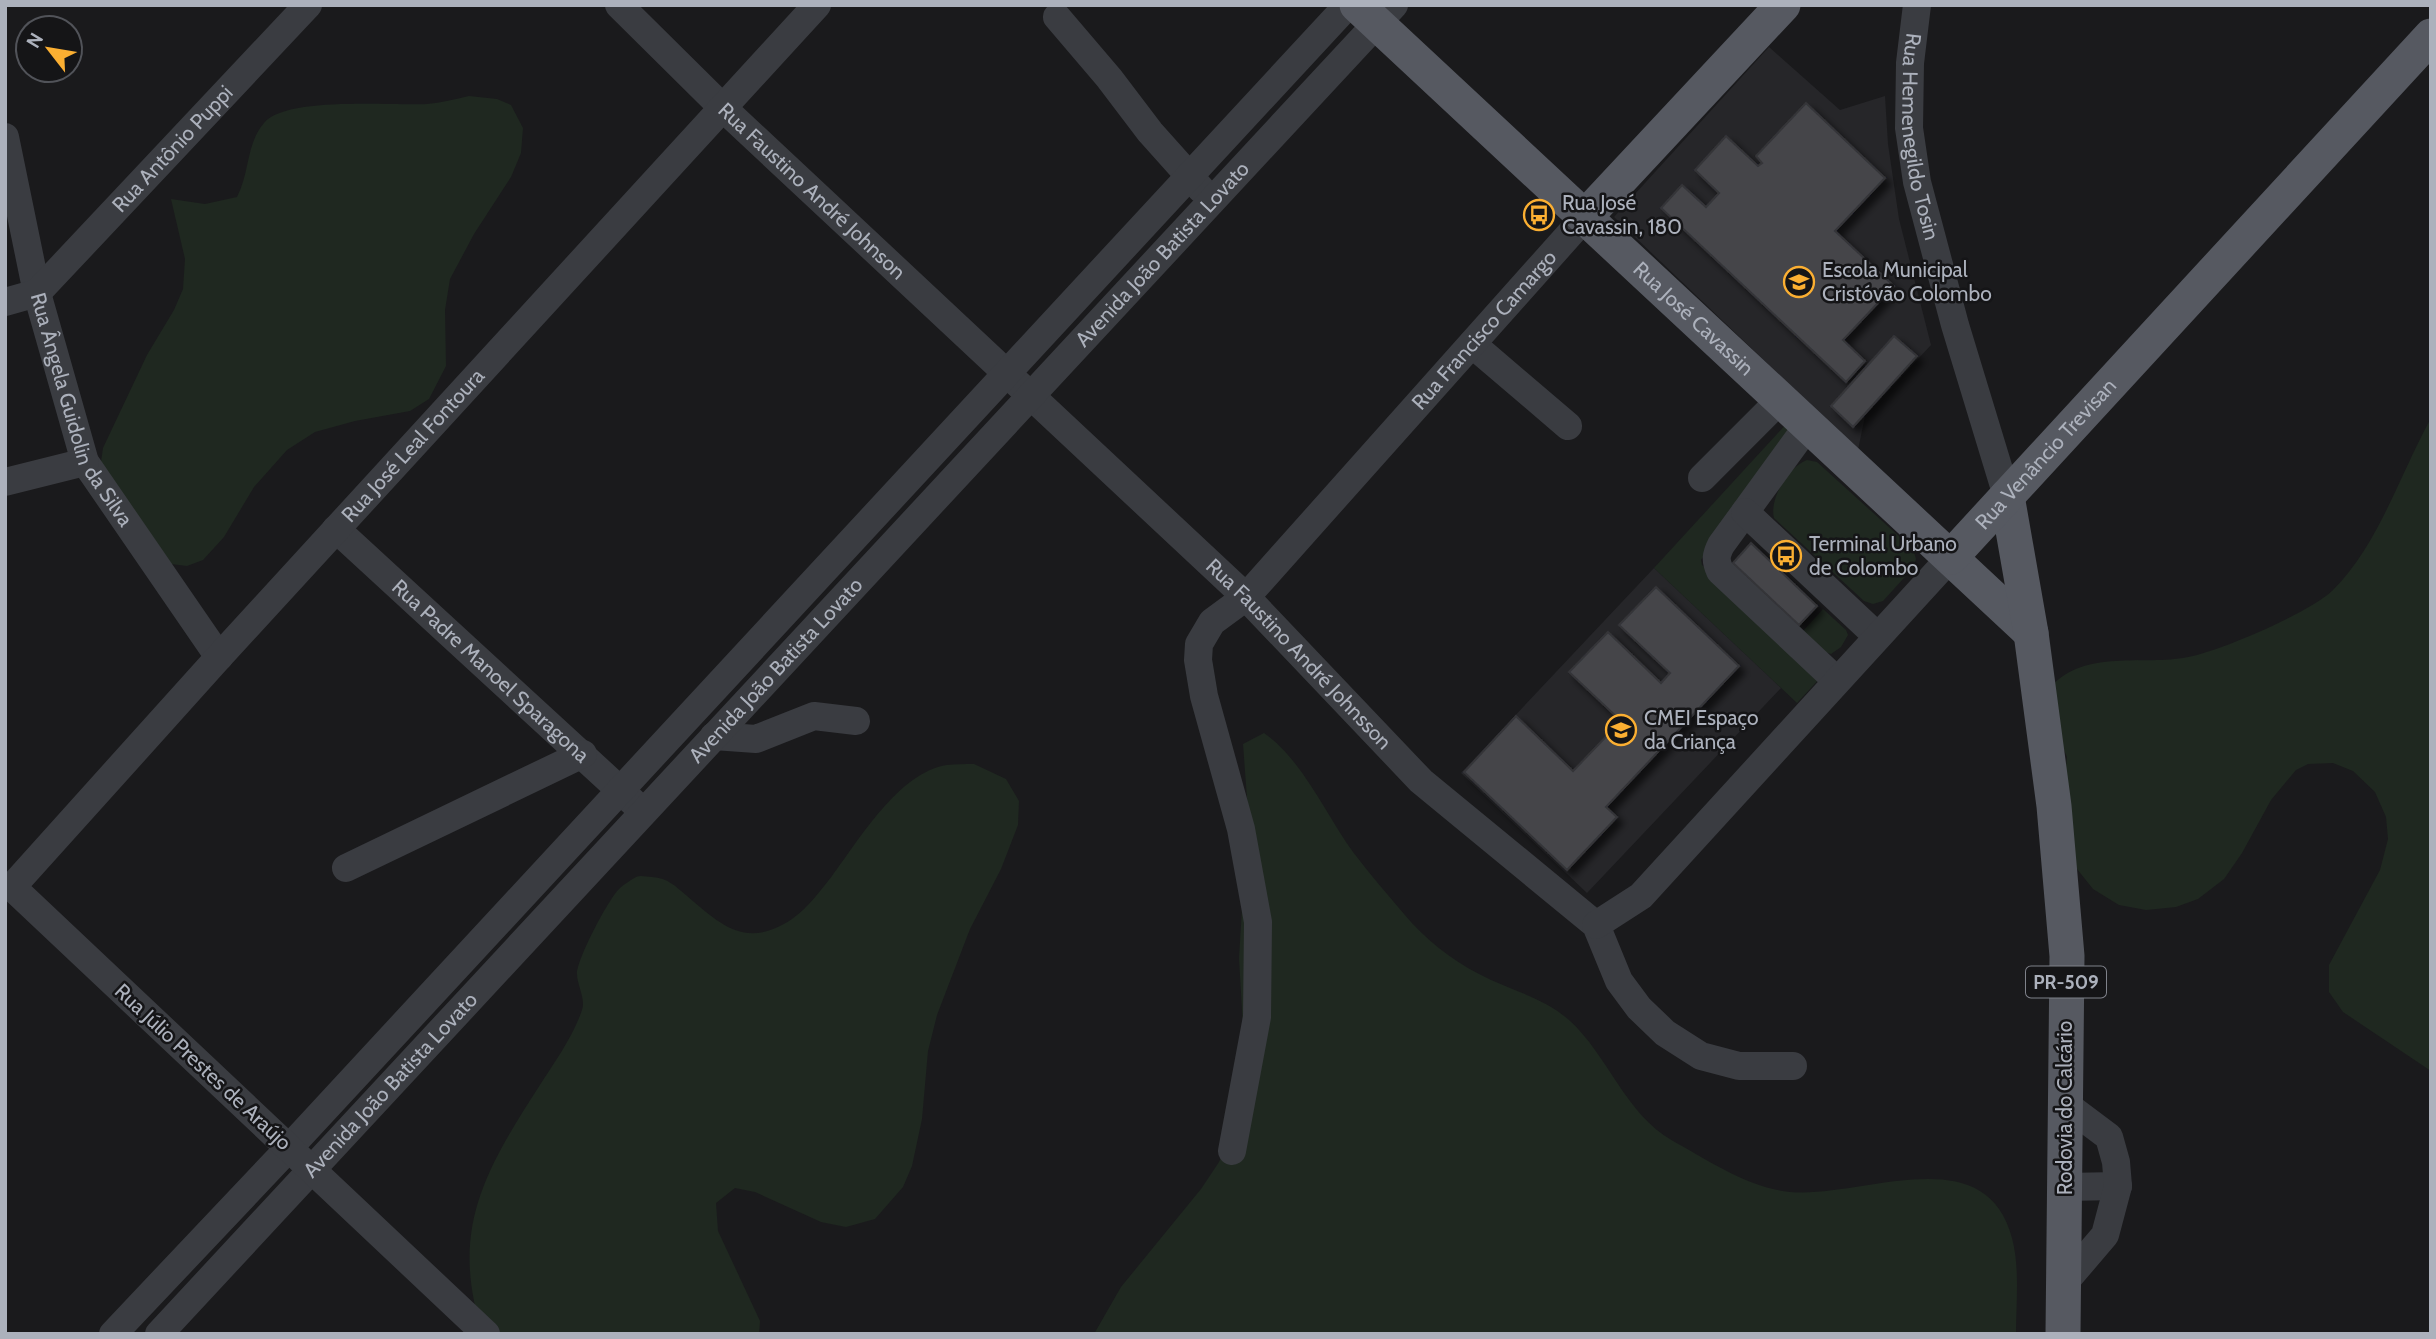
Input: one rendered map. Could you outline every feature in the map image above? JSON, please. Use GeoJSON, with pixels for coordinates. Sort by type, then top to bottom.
{"type":"FeatureCollection","features":[{"type":"Feature","properties":{"kind":"main road","name":"Rua Francisco Camargo"},"geometry":{"type":"LineString","coordinates":[[1585,217],[1783,5]]}},
{"type":"Feature","properties":{"kind":"main road","name":"Rua José Cavassin"},"geometry":{"type":"LineString","coordinates":[[1376,12],[1585,217],[2031,633]]}},
{"type":"Feature","properties":{"kind":"main road","name":"Rua Venâncio Trevisan"},"geometry":{"type":"LineString","coordinates":[[1951,557],[2431,36]]}},
{"type":"Feature","properties":{"kind":"main road","name":"Rua Hemenegildo Tosin"},"geometry":{"type":"LineString","coordinates":[[2007,496],[2031,633]]}},
{"type":"Feature","properties":{"kind":"main road","name":"Rodovia do Calcário"},"geometry":{"type":"LineString","coordinates":[[2031,633],[2053,806],[2067,956],[2063,1334]]}},
{"type":"Feature","properties":{"kind":"street","name":"Rua Antônio Puppi"},"geometry":{"type":"LineString","coordinates":[[37,293],[309,5]]}},
{"type":"Feature","properties":{"kind":"street","name":"Rua Faustino André Johnson"},"geometry":{"type":"LineString","coordinates":[[619,5],[723,108],[1007,374]]}},
{"type":"Feature","properties":{"kind":"street","name":"Rua José Leal Fontoura"},"geometry":{"type":"LineString","coordinates":[[12,887],[219,657],[817,5]]}},
{"type":"Feature","properties":{"kind":"street","name":"Avenida João Batista Lovato"},"geometry":{"type":"LineString","coordinates":[[113,1334],[288,1149],[1348,5]]}},
{"type":"Feature","properties":{"kind":"street","name":"Rua Hemenegildo Tosin"},"geometry":{"type":"LineString","coordinates":[[1917,5],[1910,63],[1909,128],[1917,182],[1955,326],[2007,496]]}},
{"type":"Feature","properties":{"kind":"street","name":"Avenida João Batista Lovato"},"geometry":{"type":"LineString","coordinates":[[159,1334],[1214,201],[1307,99],[1376,12]]}},
{"type":"Feature","properties":{"kind":"street"},"geometry":{"type":"LineString","coordinates":[[1057,17],[1190,178],[1214,201]]}},
{"type":"Feature","properties":{"kind":"street"},"geometry":{"type":"LineString","coordinates":[[1282,77],[1307,99]]}},
{"type":"Feature","properties":{"kind":"street","name":"Rua Ângela Guidolin da Silva"},"geometry":{"type":"LineString","coordinates":[[5,137],[37,293],[85,462],[219,657]]}},
{"type":"Feature","properties":{"kind":"street","name":"Rua Francisco Camargo"},"geometry":{"type":"LineString","coordinates":[[1232,1151],[1257,1017],[1258,922],[1241,829],[1204,696],[1198,660],[1199,644],[1212,622],[1246,597],[1585,217]]}},
{"type":"Feature","properties":{"kind":"street"},"geometry":{"type":"LineString","coordinates":[[5,302],[37,293]]}},
{"type":"Feature","properties":{"kind":"street"},"geometry":{"type":"LineString","coordinates":[[1472,344],[1568,426]]}},
{"type":"Feature","properties":{"kind":"street","name":"Rua Faustino André Johnsson"},"geometry":{"type":"LineString","coordinates":[[1007,374],[1246,597],[1420,781],[1596,925]]}},
{"type":"Feature","properties":{"kind":"street"},"geometry":{"type":"LineString","coordinates":[[1702,478],[1781,398]]}},
{"type":"Feature","properties":{"kind":"street"},"geometry":{"type":"LineString","coordinates":[[1809,424],[1716,555],[1720,571],[1836,680]]}},
{"type":"Feature","properties":{"kind":"street"},"geometry":{"type":"LineString","coordinates":[[5,482],[85,462]]}},
{"type":"Feature","properties":{"kind":"street"},"geometry":{"type":"LineString","coordinates":[[1745,512],[1877,636]]}},
{"type":"Feature","properties":{"kind":"street","name":"Rua Padre Manoel Sparagona"},"geometry":{"type":"LineString","coordinates":[[336,529],[644,812]]}},
{"type":"Feature","properties":{"kind":"street","name":"Rua Venâncio Trevisan"},"geometry":{"type":"LineString","coordinates":[[1596,925],[1641,896],[1951,557]]}},
{"type":"Feature","properties":{"kind":"street"},"geometry":{"type":"LineString","coordinates":[[714,736],[756,739],[814,716],[856,720]]}},
{"type":"Feature","properties":{"kind":"street"},"geometry":{"type":"LineString","coordinates":[[346,868],[583,754]]}},
{"type":"Feature","properties":{"kind":"street","name":"Rua Júlio Prestes de Araújo"},"geometry":{"type":"LineString","coordinates":[[12,887],[486,1334]]}},
{"type":"Feature","properties":{"kind":"street"},"geometry":{"type":"LineString","coordinates":[[1596,925],[1619,981],[1639,1008],[1665,1033],[1701,1056],[1739,1066],[1793,1066]]}},
{"type":"Feature","properties":{"kind":"street"},"geometry":{"type":"LineString","coordinates":[[2064,1283],[2105,1235],[2118,1186],[2116,1162],[2109,1137],[2065,1104]]}},
{"type":"Feature","properties":{"kind":"street"},"geometry":{"type":"LineString","coordinates":[[2065,1187],[2118,1186]]}},
{"type":"Feature","properties":{"kind":"street"},"geometry":{"type":"LineString","coordinates":[[2064,1227],[2105,1235]]}},
{"type":"Feature","properties":{"kind":"shaded area","name":"Escola Municipal Cristóvão Colombo"},"geometry":{"type":"Polygon","coordinates":[[[1769,47],[1840,110],[1885,96],[1888,144],[1899,219],[1931,345],[1865,416],[1858,450],[1614,217],[1769,47]]]}},
{"type":"Feature","properties":{"kind":"shaded area"},"geometry":{"type":"Polygon","coordinates":[[[469,96],[497,99],[511,105],[523,128],[521,153],[511,177],[474,234],[450,279],[445,310],[446,366],[429,399],[410,411],[355,421],[315,432],[287,450],[254,487],[224,537],[203,560],[187,566],[163,563],[99,476],[103,448],[147,355],[174,310],[183,289],[185,259],[171,199],[205,204],[237,197],[258,131],[276,115],[316,106],[427,104],[469,96]]]}},
{"type":"Feature","properties":{"kind":"shaded area"},"geometry":{"type":"Polygon","coordinates":[[[2431,418],[2431,1071],[2343,1012],[2329,992],[2329,965],[2380,870],[2388,839],[2386,817],[2375,792],[2353,771],[2333,763],[2308,764],[2296,770],[2271,800],[2242,853],[2224,879],[2198,899],[2176,907],[2146,910],[2119,905],[2093,889],[2073,864],[2063,798],[2067,757],[2053,724],[2048,690],[2061,677],[2093,664],[2183,658],[2217,649],[2262,631],[2322,599],[2349,572],[2363,552],[2388,508],[2431,418]]]}},
{"type":"Feature","properties":{"kind":"shaded area"},"geometry":{"type":"Polygon","coordinates":[[[1789,421],[1792,424],[1701,560],[1702,565],[1821,677],[1797,703],[1654,568],[1789,421]]]}},
{"type":"Feature","properties":{"kind":"shaded area"},"geometry":{"type":"Polygon","coordinates":[[[1807,460],[1817,462],[1913,549],[1916,559],[1913,568],[1883,601],[1873,604],[1864,601],[1774,518],[1774,502],[1781,484],[1793,469],[1807,460]]]}},
{"type":"Feature","properties":{"kind":"shaded area","name":"CMEI Espaço da Criança"},"geometry":{"type":"Polygon","coordinates":[[[1654,568],[1781,688],[1587,893],[1461,773],[1654,568]]]}},
{"type":"Feature","properties":{"kind":"shaded area"},"geometry":{"type":"Polygon","coordinates":[[[1823,609],[1848,635],[1841,647],[1831,654],[1825,652],[1803,631],[1823,609]]]}},
{"type":"Feature","properties":{"kind":"shaded area"},"geometry":{"type":"Polygon","coordinates":[[[1264,733],[1278,744],[1302,772],[1353,852],[1420,932],[1468,968],[1537,1000],[1569,1020],[1583,1034],[1642,1116],[1673,1141],[1744,1179],[1790,1192],[1819,1192],[1918,1179],[1949,1180],[1976,1189],[1998,1207],[2012,1238],[2017,1273],[2016,1334],[1094,1334],[1121,1287],[1201,1189],[1219,1162],[1242,1111],[1246,1080],[1239,958],[1248,811],[1243,744],[1264,733]]]}},
{"type":"Feature","properties":{"kind":"shaded area"},"geometry":{"type":"Polygon","coordinates":[[[974,764],[1006,779],[1019,801],[1018,825],[1001,869],[970,929],[937,1015],[928,1051],[922,1119],[912,1166],[903,1187],[875,1219],[846,1227],[821,1222],[755,1192],[735,1188],[716,1203],[718,1231],[760,1321],[759,1334],[483,1334],[473,1298],[470,1264],[471,1233],[478,1204],[502,1148],[574,1030],[583,1006],[577,978],[578,966],[594,930],[619,889],[638,876],[663,879],[724,925],[748,933],[776,928],[809,905],[882,810],[913,780],[929,770],[947,765],[974,764]]]}},
{"type":"Feature","properties":{"kind":"building"},"geometry":{"type":"Polygon","coordinates":[[[1806,103],[1885,178],[1835,231],[1894,286],[1843,340],[1865,361],[1846,382],[1661,208],[1682,185],[1706,207],[1719,193],[1695,170],[1726,136],[1758,166],[1762,163],[1756,156],[1806,103]]]}},
{"type":"Feature","properties":{"kind":"building"},"geometry":{"type":"Polygon","coordinates":[[[1894,336],[1917,356],[1853,427],[1831,406],[1894,336]]]}},
{"type":"Feature","properties":{"kind":"building"},"geometry":{"type":"Polygon","coordinates":[[[1751,543],[1817,606],[1799,625],[1733,563],[1751,543]]]}},
{"type":"Feature","properties":{"kind":"building"},"geometry":{"type":"Polygon","coordinates":[[[1656,587],[1739,666],[1606,807],[1617,817],[1567,870],[1464,772],[1516,716],[1573,771],[1621,721],[1569,672],[1608,632],[1661,683],[1670,673],[1619,625],[1656,587]]]}},
{"type":"Feature","properties":{"kind":"place","name":"Rua José Cavassin, 180"},"geometry":{"type":"Point","coordinates":[1539,215]}},
{"type":"Feature","properties":{"kind":"place","name":"Escola Municipal Cristóvão Colombo"},"geometry":{"type":"Point","coordinates":[1799,282]}},
{"type":"Feature","properties":{"kind":"place","name":"Terminal Urbano de Colombo"},"geometry":{"type":"Point","coordinates":[1786,556]}},
{"type":"Feature","properties":{"kind":"place","name":"CMEI Espaço da Criança"},"geometry":{"type":"Point","coordinates":[1621,730]}}]}
